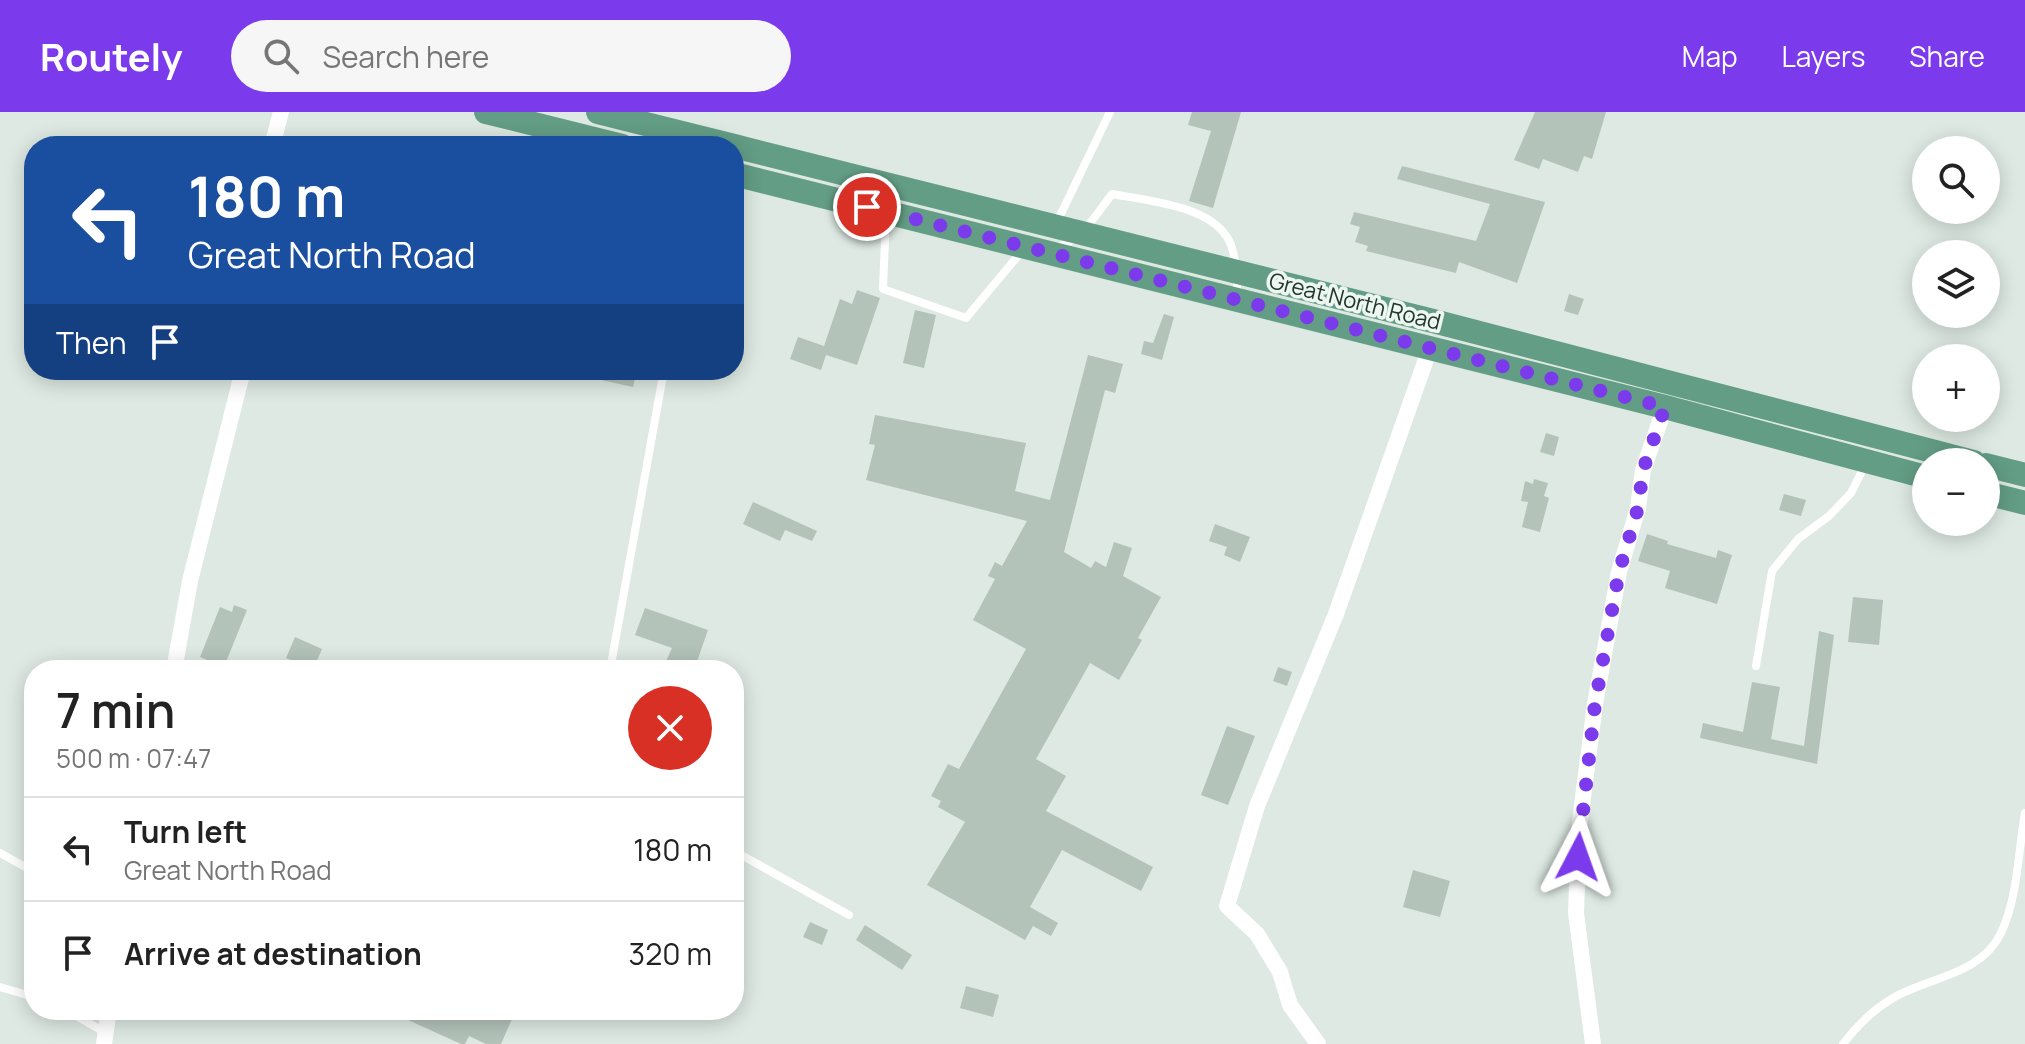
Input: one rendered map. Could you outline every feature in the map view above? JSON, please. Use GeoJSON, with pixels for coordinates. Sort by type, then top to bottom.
{"type":"FeatureCollection","features":[{"type":"Feature","properties":{"kind":"main road"},"geometry":{"type":"LineString","coordinates":[[486,112],[582,136]]}},
{"type":"Feature","properties":{"kind":"main road","name":"Great North Road"},"geometry":{"type":"LineString","coordinates":[[598,112],[694,136]]}},
{"type":"Feature","properties":{"kind":"main road","name":"Great North Road"},"geometry":{"type":"LineString","coordinates":[[744,148],[1235,271],[1920,448]]}},
{"type":"Feature","properties":{"kind":"main road","name":"Great North Road"},"geometry":{"type":"LineString","coordinates":[[744,176],[1665,407],[1912,473]]}},
{"type":"Feature","properties":{"kind":"main road"},"geometry":{"type":"LineString","coordinates":[[2000,469],[2025,475]]}},
{"type":"Feature","properties":{"kind":"main road"},"geometry":{"type":"LineString","coordinates":[[2000,497],[2025,503]]}},
{"type":"Feature","properties":{"kind":"street"},"geometry":{"type":"LineString","coordinates":[[275,136],[281,112]]}},
{"type":"Feature","properties":{"kind":"street"},"geometry":{"type":"LineString","coordinates":[[1318,1044],[1290,1005],[1280,972],[1257,934],[1227,906],[1257,806],[1336,614],[1430,348]]}},
{"type":"Feature","properties":{"kind":"street"},"geometry":{"type":"LineString","coordinates":[[176,660],[190,581],[240,380]]}},
{"type":"Feature","properties":{"kind":"street"},"geometry":{"type":"LineString","coordinates":[[1593,1044],[1576,913],[1579,829],[1595,704],[1619,572],[1638,508],[1643,470],[1665,407]]}},
{"type":"Feature","properties":{"kind":"street"},"geometry":{"type":"LineString","coordinates":[[105,1039],[121,1044]]}},
{"type":"Feature","properties":{"kind":"lane"},"geometry":{"type":"LineString","coordinates":[[886,212],[883,289],[966,318],[1054,226],[1110,112]]}},
{"type":"Feature","properties":{"kind":"lane"},"geometry":{"type":"LineString","coordinates":[[1034,249],[1067,245],[1112,194],[1175,206],[1206,218],[1224,230],[1232,248],[1238,299]]}},
{"type":"Feature","properties":{"kind":"lane"},"geometry":{"type":"LineString","coordinates":[[612,660],[662,380]]}},
{"type":"Feature","properties":{"kind":"lane"},"geometry":{"type":"LineString","coordinates":[[1756,666],[1772,571],[1798,539],[1829,516],[1851,493],[1867,462]]}},
{"type":"Feature","properties":{"kind":"lane"},"geometry":{"type":"LineString","coordinates":[[1843,1044],[1873,1013],[1893,998],[1981,961],[2000,934],[2004,922],[2014,886],[2025,813]]}},
{"type":"Feature","properties":{"kind":"lane"},"geometry":{"type":"LineString","coordinates":[[0,853],[24,866]]}},
{"type":"Feature","properties":{"kind":"lane"},"geometry":{"type":"LineString","coordinates":[[744,857],[849,915]]}},
{"type":"Feature","properties":{"kind":"lane"},"geometry":{"type":"LineString","coordinates":[[0,987],[24,994]]}},
{"type":"Feature","properties":{"kind":"lane"},"geometry":{"type":"LineString","coordinates":[[79,1020],[105,1039]]}},
{"type":"Feature","properties":{"kind":"building"},"geometry":{"type":"Polygon","coordinates":[[[1192,112],[1241,112],[1213,208],[1189,201],[1211,131],[1188,125],[1192,112]]]}},
{"type":"Feature","properties":{"kind":"building"},"geometry":{"type":"Polygon","coordinates":[[[1535,112],[1606,112],[1592,159],[1584,156],[1578,172],[1543,159],[1539,169],[1514,160],[1535,112]]]}},
{"type":"Feature","properties":{"kind":"building"},"geometry":{"type":"Polygon","coordinates":[[[1402,166],[1545,202],[1517,283],[1459,262],[1456,273],[1366,251],[1368,246],[1355,242],[1360,227],[1350,224],[1354,212],[1476,241],[1490,204],[1397,179],[1402,166]]]}},
{"type":"Feature","properties":{"kind":"building"},"geometry":{"type":"Polygon","coordinates":[[[857,290],[880,298],[857,365],[826,355],[821,370],[790,359],[798,337],[824,346],[840,299],[852,304],[857,290]]]}},
{"type":"Feature","properties":{"kind":"building"},"geometry":{"type":"Polygon","coordinates":[[[1569,294],[1584,299],[1578,315],[1564,311],[1569,294]]]}},
{"type":"Feature","properties":{"kind":"building"},"geometry":{"type":"Polygon","coordinates":[[[915,310],[936,315],[924,368],[903,363],[915,310]]]}},
{"type":"Feature","properties":{"kind":"building"},"geometry":{"type":"Polygon","coordinates":[[[1164,314],[1174,317],[1162,360],[1141,354],[1144,341],[1153,343],[1164,314]]]}},
{"type":"Feature","properties":{"kind":"building"},"geometry":{"type":"Polygon","coordinates":[[[1088,355],[1123,364],[1115,393],[1105,390],[1064,552],[1091,568],[1095,561],[1106,567],[1114,542],[1132,548],[1123,576],[1161,597],[1138,638],[1142,640],[1119,680],[1090,663],[1036,759],[1066,776],[1046,811],[1153,867],[1141,891],[1062,850],[1030,907],[1058,923],[1051,936],[1033,926],[1025,940],[927,885],[965,822],[938,807],[941,801],[931,796],[948,764],[959,769],[1026,649],[973,620],[995,579],[988,576],[995,562],[1002,566],[1027,521],[866,480],[875,445],[869,444],[875,415],[1026,443],[1015,491],[1050,500],[1088,355]]]}},
{"type":"Feature","properties":{"kind":"building"},"geometry":{"type":"Polygon","coordinates":[[[601,380],[635,380],[633,387],[601,380]]]}},
{"type":"Feature","properties":{"kind":"building"},"geometry":{"type":"Polygon","coordinates":[[[1546,433],[1559,437],[1554,456],[1540,452],[1546,433]]]}},
{"type":"Feature","properties":{"kind":"building"},"geometry":{"type":"Polygon","coordinates":[[[1534,479],[1548,483],[1544,496],[1549,498],[1540,532],[1522,527],[1528,502],[1521,501],[1525,481],[1533,484],[1534,479]]]}},
{"type":"Feature","properties":{"kind":"building"},"geometry":{"type":"Polygon","coordinates":[[[1784,494],[1806,500],[1801,516],[1779,510],[1784,494]]]}},
{"type":"Feature","properties":{"kind":"building"},"geometry":{"type":"Polygon","coordinates":[[[753,502],[817,531],[812,541],[785,530],[780,541],[743,524],[753,502]]]}},
{"type":"Feature","properties":{"kind":"building"},"geometry":{"type":"Polygon","coordinates":[[[1215,524],[1250,537],[1240,562],[1224,555],[1227,547],[1209,541],[1215,524]]]}},
{"type":"Feature","properties":{"kind":"building"},"geometry":{"type":"Polygon","coordinates":[[[1647,534],[1668,541],[1667,544],[1716,558],[1718,550],[1732,555],[1717,604],[1665,588],[1670,571],[1638,561],[1647,534]]]}},
{"type":"Feature","properties":{"kind":"building"},"geometry":{"type":"Polygon","coordinates":[[[1853,597],[1883,600],[1879,645],[1848,642],[1853,597]]]}},
{"type":"Feature","properties":{"kind":"building"},"geometry":{"type":"Polygon","coordinates":[[[234,605],[247,610],[227,660],[200,657],[220,607],[232,612],[234,605]]]}},
{"type":"Feature","properties":{"kind":"building"},"geometry":{"type":"Polygon","coordinates":[[[645,608],[708,630],[698,660],[667,660],[672,648],[635,635],[645,608]]]}},
{"type":"Feature","properties":{"kind":"building"},"geometry":{"type":"Polygon","coordinates":[[[1819,631],[1834,635],[1817,764],[1700,738],[1703,723],[1743,732],[1752,682],[1780,687],[1771,739],[1804,746],[1819,631]]]}},
{"type":"Feature","properties":{"kind":"building"},"geometry":{"type":"Polygon","coordinates":[[[295,637],[322,649],[317,660],[286,658],[295,637]]]}},
{"type":"Feature","properties":{"kind":"building"},"geometry":{"type":"Polygon","coordinates":[[[1278,667],[1292,672],[1287,686],[1273,681],[1278,667]]]}},
{"type":"Feature","properties":{"kind":"building"},"geometry":{"type":"Polygon","coordinates":[[[1227,726],[1255,736],[1228,805],[1201,795],[1227,726]]]}},
{"type":"Feature","properties":{"kind":"building"},"geometry":{"type":"Polygon","coordinates":[[[1413,870],[1450,881],[1440,917],[1403,907],[1413,870]]]}},
{"type":"Feature","properties":{"kind":"building"},"geometry":{"type":"Polygon","coordinates":[[[810,922],[828,930],[822,945],[803,937],[810,922]]]}},
{"type":"Feature","properties":{"kind":"building"},"geometry":{"type":"Polygon","coordinates":[[[865,925],[912,955],[902,970],[856,940],[865,925]]]}},
{"type":"Feature","properties":{"kind":"building"},"geometry":{"type":"Polygon","coordinates":[[[966,986],[999,995],[993,1017],[960,1008],[966,986]]]}},
{"type":"Feature","properties":{"kind":"building"},"geometry":{"type":"Polygon","coordinates":[[[408,1020],[512,1020],[501,1044],[486,1044],[469,1036],[465,1044],[408,1020]]]}},
{"type":"Feature","properties":{"kind":"route"},"geometry":{"type":"LineString","coordinates":[[867,207],[1665,407],[1643,470],[1638,508],[1619,572],[1595,704],[1578,857]]}}]}
